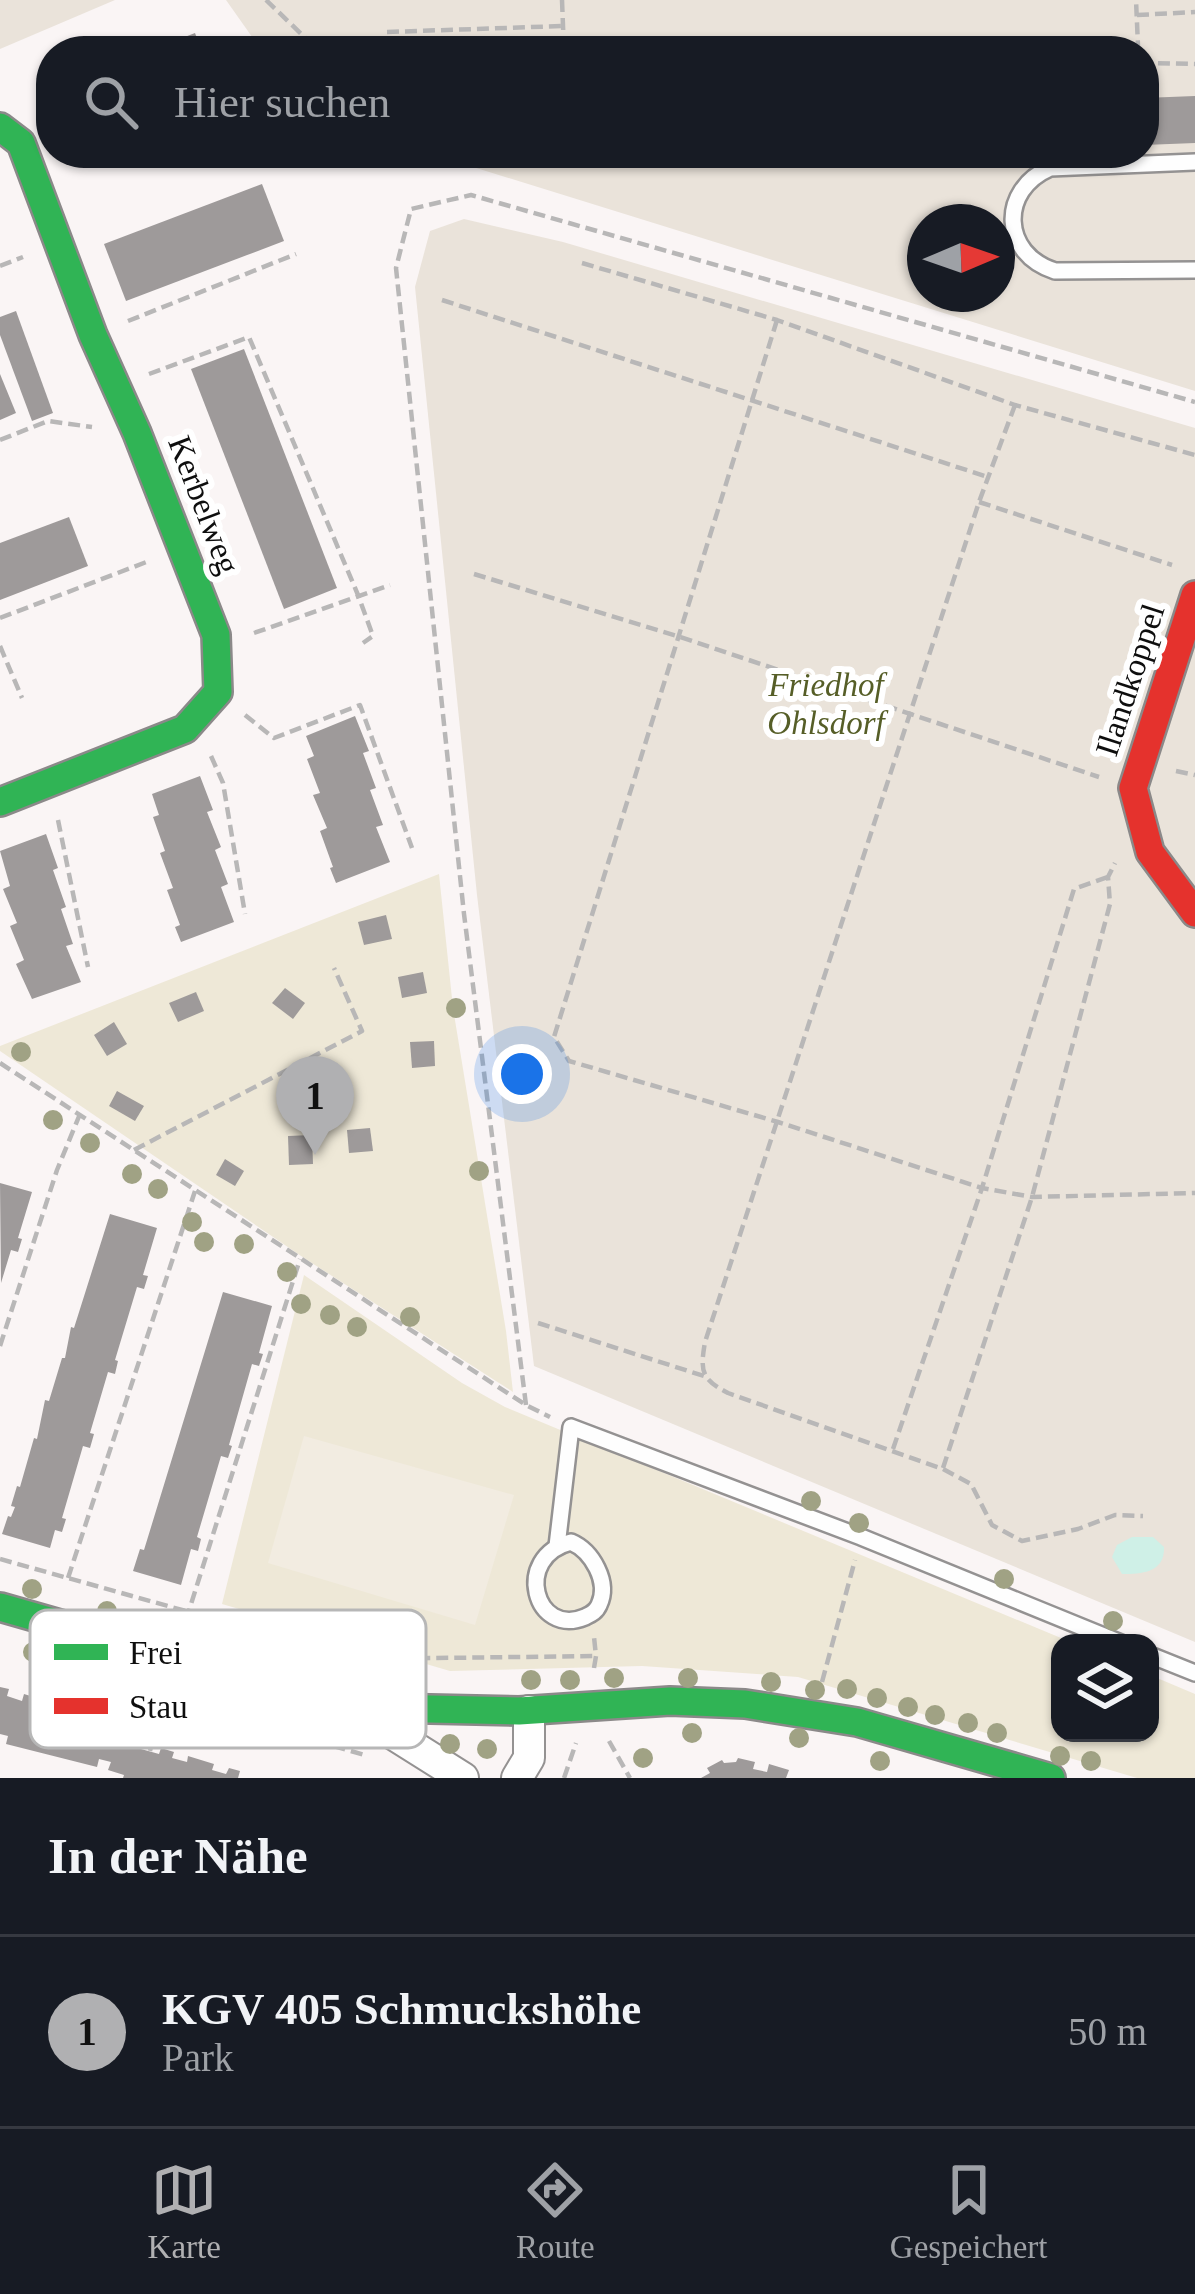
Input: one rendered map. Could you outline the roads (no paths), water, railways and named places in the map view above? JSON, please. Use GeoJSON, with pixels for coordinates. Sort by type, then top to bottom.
{"type":"FeatureCollection","features":[{"type":"Feature","properties":{"kind":"street","name":"Kerbelweg"},"geometry":{"type":"LineString","coordinates":[[0,127],[21,143],[93,335],[216,635],[218,692],[184,729],[0,802]]}},
{"type":"Feature","properties":{"kind":"street","name":"Ilandkoppel"},"geometry":{"type":"LineString","coordinates":[[1195,596],[1133,788],[1150,852],[1195,913]]}},
{"type":"Feature","properties":{"kind":"street"},"geometry":{"type":"LineString","coordinates":[[0,1607],[30,1616]]}},
{"type":"Feature","properties":{"kind":"street"},"geometry":{"type":"LineString","coordinates":[[426,1709],[530,1711],[707,1702],[814,1713],[1052,1778]]}},
{"type":"Feature","properties":{"kind":"street"},"geometry":{"type":"LineString","coordinates":[[517,1778],[529,1758],[530,1711]]}},
{"type":"Feature","properties":{"kind":"street"},"geometry":{"type":"LineString","coordinates":[[415,1748],[463,1778]]}},
{"type":"Feature","properties":{"kind":"lane"},"geometry":{"type":"LineString","coordinates":[[1159,163],[1195,162]]}},
{"type":"Feature","properties":{"kind":"lane"},"geometry":{"type":"LineString","coordinates":[[1050,168],[1023,188],[1013,215],[1014,230],[1034,262],[1055,271],[1195,270]]}},
{"type":"Feature","properties":{"kind":"lane"},"geometry":{"type":"LineString","coordinates":[[557,1546],[571,1542],[592,1560],[601,1594],[592,1614],[555,1618],[541,1604],[537,1573],[545,1555],[557,1546],[571,1427],[1099,1634]]}},
{"type":"Feature","properties":{"kind":"lane"},"geometry":{"type":"LineString","coordinates":[[1159,1659],[1195,1673]]}},
{"type":"Feature","properties":{"kind":"place","name":"KGV 405 Schmuckshöhe"},"geometry":{"type":"Point","coordinates":[315,1155]}},
{"type":"Feature","properties":{"kind":"park label","name":"Friedhof Ohlsdorf"},"geometry":{"type":"Point","coordinates":[826,704]}}]}
